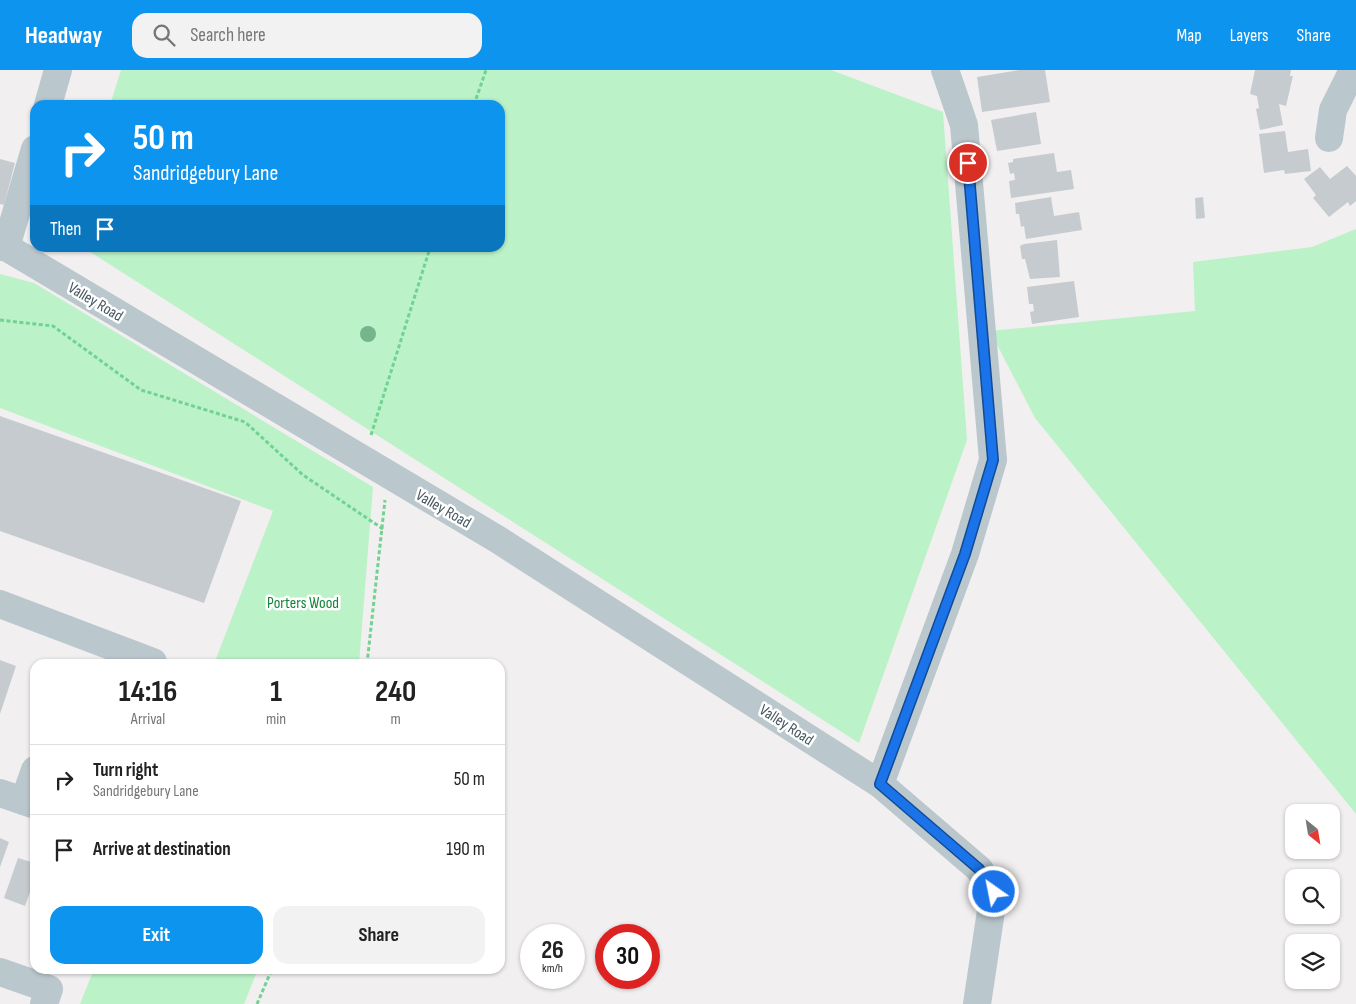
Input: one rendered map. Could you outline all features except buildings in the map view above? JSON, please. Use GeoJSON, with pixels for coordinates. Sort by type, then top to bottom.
{"type":"FeatureCollection","features":[{"type":"Feature","properties":{"kind":"street"},"geometry":{"type":"LineString","coordinates":[[49,100],[58,70]]}},
{"type":"Feature","properties":{"kind":"street"},"geometry":{"type":"LineString","coordinates":[[880,784],[965,554],[993,460],[964,125],[945,70]]}},
{"type":"Feature","properties":{"kind":"street"},"geometry":{"type":"LineString","coordinates":[[1329,138],[1333,110],[1354,70]]}},
{"type":"Feature","properties":{"kind":"street"},"geometry":{"type":"LineString","coordinates":[[3,247],[30,164]]}},
{"type":"Feature","properties":{"kind":"street","name":"Valley Road"},"geometry":{"type":"LineString","coordinates":[[3,247],[497,539],[880,784],[979,869],[994,892],[977,1004]]}},
{"type":"Feature","properties":{"kind":"street"},"geometry":{"type":"LineString","coordinates":[[0,604],[145,659]]}},
{"type":"Feature","properties":{"kind":"street"},"geometry":{"type":"LineString","coordinates":[[20,800],[30,780]]}},
{"type":"Feature","properties":{"kind":"street"},"geometry":{"type":"LineString","coordinates":[[0,972],[50,989],[44,1004]]}},
{"type":"Feature","properties":{"kind":"path"},"geometry":{"type":"LineString","coordinates":[[476,100],[486,70]]}},
{"type":"Feature","properties":{"kind":"path"},"geometry":{"type":"LineString","coordinates":[[368,659],[383,529],[373,467],[429,252]]}},
{"type":"Feature","properties":{"kind":"path"},"geometry":{"type":"LineString","coordinates":[[0,320],[53,326],[141,390],[245,422],[303,475],[383,529]]}},
{"type":"Feature","properties":{"kind":"path"},"geometry":{"type":"LineString","coordinates":[[257,1004],[270,974]]}},
{"type":"Feature","properties":{"kind":"green space"},"geometry":{"type":"Polygon","coordinates":[[[121,70],[831,70],[943,112],[967,440],[859,743],[90,252],[505,252],[505,100],[112,100],[121,70]]]}},
{"type":"Feature","properties":{"kind":"green space"},"geometry":{"type":"Polygon","coordinates":[[[1356,229],[1356,814],[1035,418],[990,331],[1195,311],[1193,262],[1312,247],[1356,229]]]}},
{"type":"Feature","properties":{"kind":"green space","name":"Porters Wood"},"geometry":{"type":"Polygon","coordinates":[[[0,274],[34,283],[373,487],[359,659],[216,659],[273,511],[0,408],[0,274]]]}},
{"type":"Feature","properties":{"kind":"green space"},"geometry":{"type":"Polygon","coordinates":[[[92,974],[256,974],[244,1004],[80,1004],[92,974]]]}},
{"type":"Feature","properties":{"kind":"route"},"geometry":{"type":"LineString","coordinates":[[968,163],[993,460],[965,554],[905,712],[880,784],[938,831],[979,869],[994,892]]}}]}
